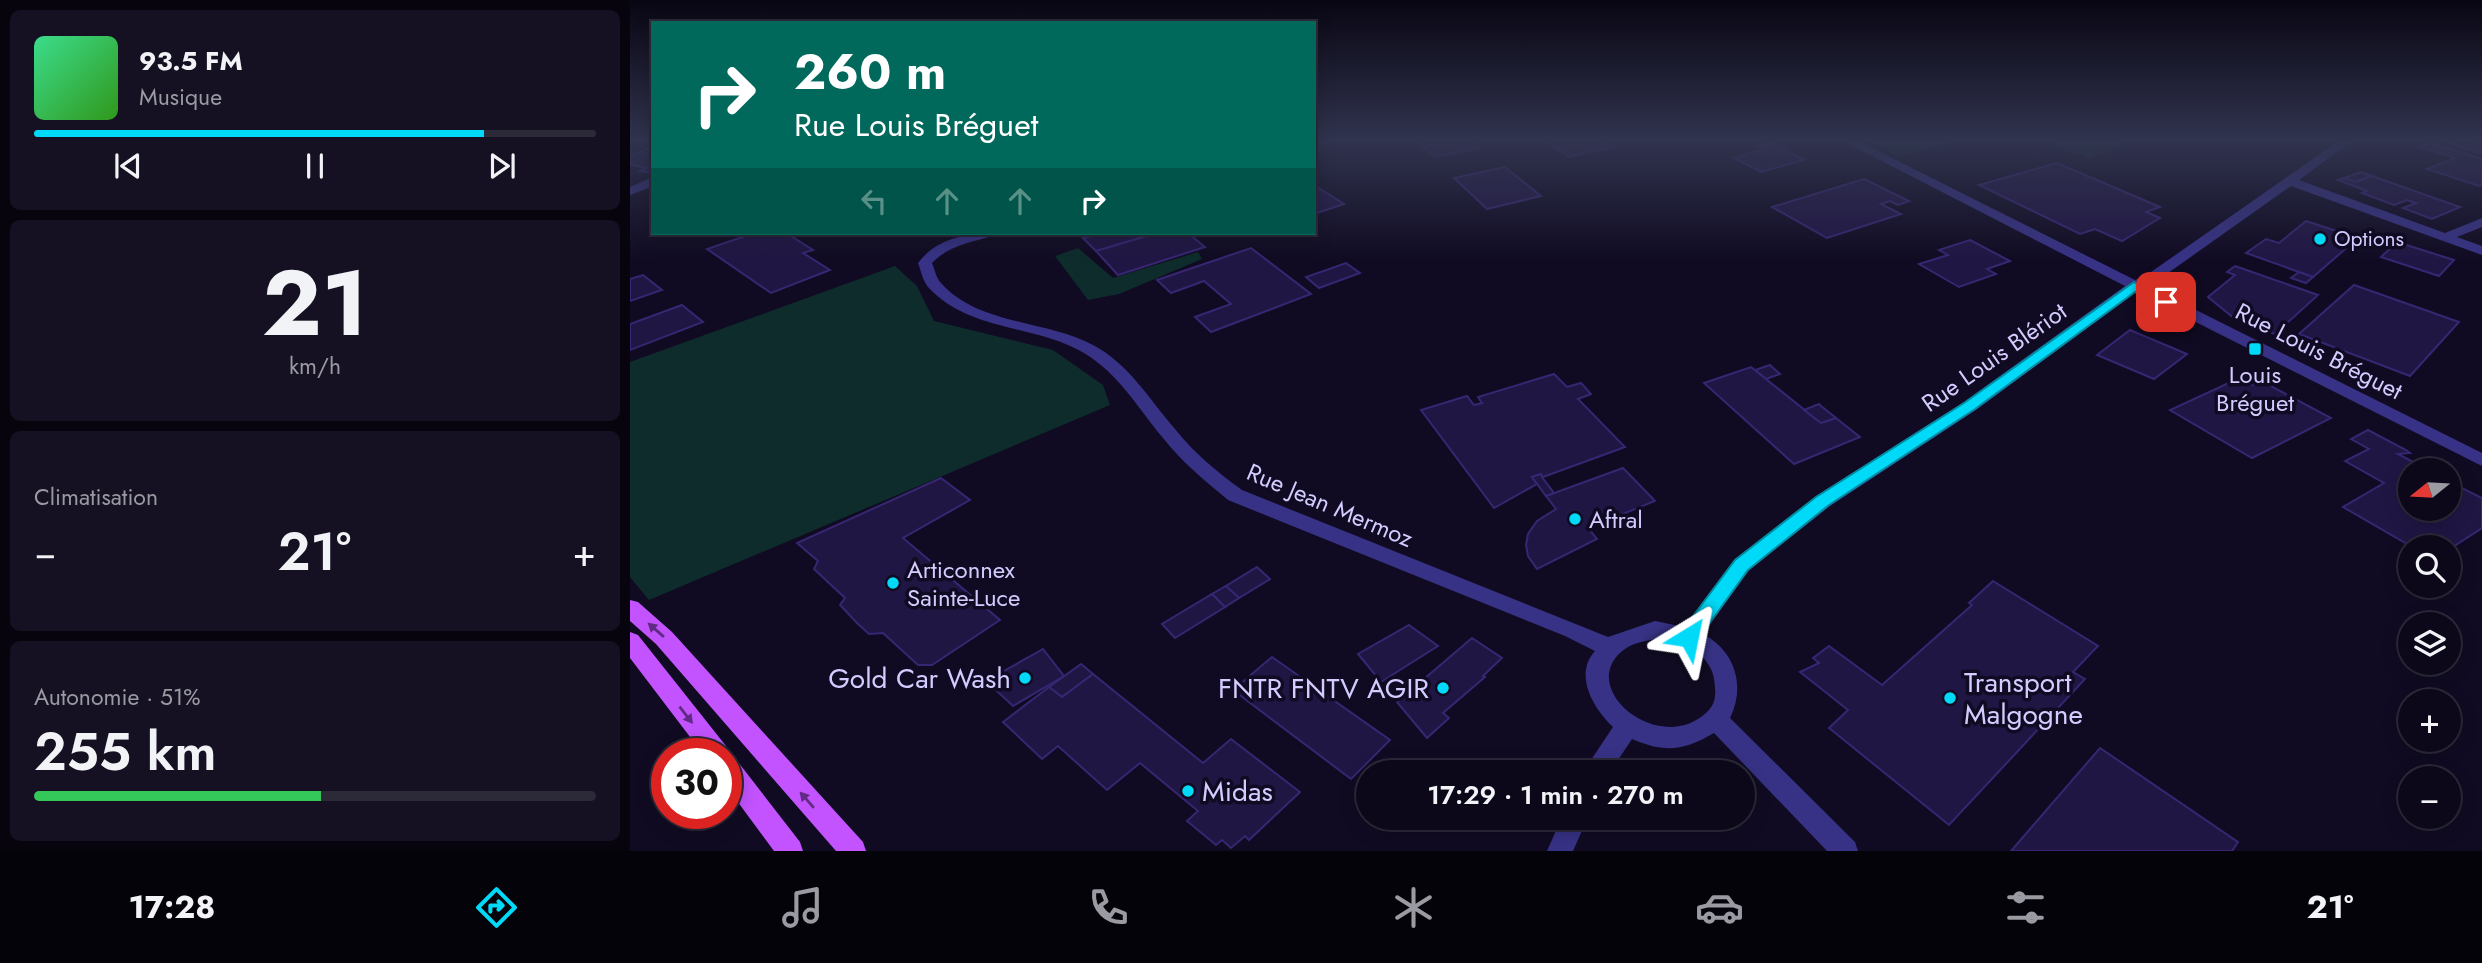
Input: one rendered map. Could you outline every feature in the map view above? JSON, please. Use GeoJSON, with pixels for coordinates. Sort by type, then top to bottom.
{"type":"FeatureCollection","features":[{"type":"Feature","properties":{"kind":"main road"},"geometry":{"type":"LineString","coordinates":[[630,608],[664,638],[853,851]]}},
{"type":"Feature","properties":{"kind":"main road"},"geometry":{"type":"LineString","coordinates":[[630,641],[705,738]]}},
{"type":"Feature","properties":{"kind":"main road"},"geometry":{"type":"LineString","coordinates":[[742,787],[790,851]]}},
{"type":"Feature","properties":{"kind":"street","name":"Rue Louis Bréguet"},"geometry":{"type":"LineString","coordinates":[[1924,180],[2482,460]]}},
{"type":"Feature","properties":{"kind":"street","name":"Rue Louis Blériot"},"geometry":{"type":"LineString","coordinates":[[1689,637],[1742,565],[1823,501],[1970,406],[2134,286],[2156,275],[2290,181]]}},
{"type":"Feature","properties":{"kind":"street"},"geometry":{"type":"LineString","coordinates":[[2290,181],[2482,251]]}},
{"type":"Feature","properties":{"kind":"street"},"geometry":{"type":"LineString","coordinates":[[630,191],[651,182]]}},
{"type":"Feature","properties":{"kind":"street"},"geometry":{"type":"LineString","coordinates":[[2446,237],[2482,222]]}},
{"type":"Feature","properties":{"kind":"street","name":"Rue Jean Mermoz"},"geometry":{"type":"LineString","coordinates":[[981,235],[944,246],[932,254],[925,263],[933,284],[958,304],[983,316],[1056,335],[1089,349],[1126,377],[1168,435],[1199,467],[1235,495],[1573,630],[1610,648]]}},
{"type":"Feature","properties":{"kind":"street"},"geometry":{"type":"LineString","coordinates":[[1655,630],[1689,637],[1705,646],[1718,659],[1726,673],[1728,690],[1725,705],[1716,719],[1702,730],[1684,736],[1664,738],[1627,727],[1612,716],[1602,702],[1597,687],[1597,673],[1610,648],[1622,639],[1655,630]]}},
{"type":"Feature","properties":{"kind":"street"},"geometry":{"type":"LineString","coordinates":[[1716,719],[1845,851]]}},
{"type":"Feature","properties":{"kind":"street"},"geometry":{"type":"LineString","coordinates":[[1604,760],[1627,727]]}},
{"type":"Feature","properties":{"kind":"street"},"geometry":{"type":"LineString","coordinates":[[1560,851],[1569,830]]}},
{"type":"Feature","properties":{"kind":"green space"},"geometry":{"type":"Polygon","coordinates":[[[1078,248],[1113,278],[1198,252],[1202,259],[1119,294],[1088,300],[1055,256],[1078,248]]]}},
{"type":"Feature","properties":{"kind":"green space"},"geometry":{"type":"Polygon","coordinates":[[[895,266],[917,286],[934,321],[1053,350],[1103,385],[1110,405],[649,600],[630,577],[630,362],[895,266]]]}},
{"type":"Feature","properties":{"kind":"building"},"geometry":{"type":"Polygon","coordinates":[[[1456,180],[1521,180],[1541,196],[1487,209],[1456,180]]]}},
{"type":"Feature","properties":{"kind":"building"},"geometry":{"type":"Polygon","coordinates":[[[1862,180],[1909,201],[1898,205],[1890,201],[1881,204],[1901,214],[1827,238],[1772,207],[1862,180]]]}},
{"type":"Feature","properties":{"kind":"building"},"geometry":{"type":"Polygon","coordinates":[[[1998,180],[2096,180],[2160,207],[2146,212],[2160,218],[2122,241],[2095,229],[2080,234],[1979,185],[1998,180]]]}},
{"type":"Feature","properties":{"kind":"building"},"geometry":{"type":"Polygon","coordinates":[[[2338,180],[2355,182],[2383,180],[2460,207],[2432,219],[2403,208],[2416,203],[2407,200],[2394,205],[2338,180]]]}},
{"type":"Feature","properties":{"kind":"building"},"geometry":{"type":"Polygon","coordinates":[[[2460,180],[2482,180],[2482,185],[2460,180]]]}},
{"type":"Feature","properties":{"kind":"building"},"geometry":{"type":"Polygon","coordinates":[[[1316,186],[1344,204],[1316,213],[1316,186]]]}},
{"type":"Feature","properties":{"kind":"building"},"geometry":{"type":"Polygon","coordinates":[[[2306,221],[2358,238],[2313,277],[2246,253],[2266,239],[2279,243],[2306,221]]]}},
{"type":"Feature","properties":{"kind":"building"},"geometry":{"type":"Polygon","coordinates":[[[748,235],[789,235],[813,250],[803,253],[830,270],[771,293],[707,249],[748,235]]]}},
{"type":"Feature","properties":{"kind":"building"},"geometry":{"type":"Polygon","coordinates":[[[1095,235],[1146,236],[1096,251],[1083,238],[1095,235]]]}},
{"type":"Feature","properties":{"kind":"building"},"geometry":{"type":"Polygon","coordinates":[[[1150,235],[1190,235],[1205,247],[1118,275],[1096,251],[1150,235]]]}},
{"type":"Feature","properties":{"kind":"building"},"geometry":{"type":"Polygon","coordinates":[[[1970,240],[2010,261],[1987,269],[1996,274],[1959,287],[1919,264],[1948,255],[1939,250],[1970,240]]]}},
{"type":"Feature","properties":{"kind":"building"},"geometry":{"type":"Polygon","coordinates":[[[2397,242],[2454,260],[2439,276],[2381,257],[2397,242]]]}},
{"type":"Feature","properties":{"kind":"building"},"geometry":{"type":"Polygon","coordinates":[[[1251,248],[1311,294],[1211,332],[1195,317],[1231,304],[1204,281],[1171,293],[1157,280],[1251,248]]]}},
{"type":"Feature","properties":{"kind":"building"},"geometry":{"type":"Polygon","coordinates":[[[1346,263],[1360,273],[1319,288],[1306,277],[1346,263]]]}},
{"type":"Feature","properties":{"kind":"building"},"geometry":{"type":"Polygon","coordinates":[[[2235,266],[2318,295],[2275,334],[2235,319],[2208,297],[2235,275],[2227,272],[2235,266]]]}},
{"type":"Feature","properties":{"kind":"building"},"geometry":{"type":"Polygon","coordinates":[[[2299,272],[2313,277],[2306,283],[2291,278],[2299,272]]]}},
{"type":"Feature","properties":{"kind":"building"},"geometry":{"type":"Polygon","coordinates":[[[643,275],[662,290],[630,301],[630,279],[643,275]]]}},
{"type":"Feature","properties":{"kind":"building"},"geometry":{"type":"Polygon","coordinates":[[[2354,285],[2459,322],[2410,376],[2299,334],[2354,285]]]}},
{"type":"Feature","properties":{"kind":"building"},"geometry":{"type":"Polygon","coordinates":[[[682,305],[703,322],[630,350],[630,324],[682,305]]]}},
{"type":"Feature","properties":{"kind":"building"},"geometry":{"type":"Polygon","coordinates":[[[2130,330],[2187,354],[2154,379],[2097,355],[2130,330]]]}},
{"type":"Feature","properties":{"kind":"building"},"geometry":{"type":"Polygon","coordinates":[[[1770,365],[1780,374],[1766,379],[1755,370],[1770,365]]]}},
{"type":"Feature","properties":{"kind":"building"},"geometry":{"type":"Polygon","coordinates":[[[1751,367],[1821,423],[1836,418],[1860,437],[1794,464],[1704,383],[1751,367]]]}},
{"type":"Feature","properties":{"kind":"building"},"geometry":{"type":"Polygon","coordinates":[[[1554,374],[1567,387],[1581,383],[1591,394],[1578,399],[1625,447],[1543,477],[1541,474],[1532,477],[1537,484],[1494,508],[1421,410],[1467,396],[1474,405],[1482,403],[1478,397],[1554,374]]]}},
{"type":"Feature","properties":{"kind":"building"},"geometry":{"type":"Polygon","coordinates":[[[2248,375],[2267,384],[2253,385],[2235,380],[2248,375]]]}},
{"type":"Feature","properties":{"kind":"building"},"geometry":{"type":"Polygon","coordinates":[[[2235,380],[2253,385],[2267,384],[2331,418],[2252,458],[2170,410],[2235,380]]]}},
{"type":"Feature","properties":{"kind":"building"},"geometry":{"type":"Polygon","coordinates":[[[1819,404],[1836,418],[1821,423],[1804,410],[1819,404]]]}},
{"type":"Feature","properties":{"kind":"building"},"geometry":{"type":"Polygon","coordinates":[[[2368,430],[2410,453],[2398,454],[2406,458],[2398,458],[2398,522],[2460,522],[2461,488],[2482,498],[2482,528],[2461,542],[2461,535],[2398,535],[2398,539],[2343,507],[2384,483],[2345,461],[2369,449],[2351,439],[2368,430]]]}},
{"type":"Feature","properties":{"kind":"building","name":"Aftral"},"geometry":{"type":"Polygon","coordinates":[[[1623,468],[1655,501],[1588,528],[1597,539],[1537,569],[1528,556],[1526,545],[1528,534],[1537,521],[1556,509],[1546,496],[1623,468]]]}},
{"type":"Feature","properties":{"kind":"building"},"geometry":{"type":"Polygon","coordinates":[[[1541,474],[1554,493],[1546,496],[1532,477],[1541,474]]]}},
{"type":"Feature","properties":{"kind":"building","name":"Articonnex Sainte-Luce"},"geometry":{"type":"Polygon","coordinates":[[[941,478],[970,500],[903,538],[1000,620],[932,665],[918,665],[883,633],[869,634],[857,623],[840,605],[845,598],[814,569],[818,561],[797,543],[941,478]]]}},
{"type":"Feature","properties":{"kind":"building"},"geometry":{"type":"Polygon","coordinates":[[[1257,567],[1270,579],[1239,598],[1226,586],[1257,567]]]}},
{"type":"Feature","properties":{"kind":"building","name":"Transport Malgogne"},"geometry":{"type":"Polygon","coordinates":[[[1993,581],[2098,646],[2073,672],[2085,679],[1949,825],[1829,728],[1848,710],[1800,672],[1819,663],[1813,658],[1829,646],[1882,685],[1972,605],[1969,603],[1993,581]]]}},
{"type":"Feature","properties":{"kind":"building"},"geometry":{"type":"Polygon","coordinates":[[[1226,586],[1239,598],[1225,607],[1212,594],[1226,586]]]}},
{"type":"Feature","properties":{"kind":"building"},"geometry":{"type":"Polygon","coordinates":[[[1212,594],[1225,607],[1175,638],[1162,624],[1212,594]]]}},
{"type":"Feature","properties":{"kind":"building"},"geometry":{"type":"Polygon","coordinates":[[[1409,625],[1438,646],[1381,682],[1358,654],[1409,625]]]}},
{"type":"Feature","properties":{"kind":"building","name":"FNTR FNTV AGIR"},"geometry":{"type":"Polygon","coordinates":[[[1472,638],[1502,658],[1483,676],[1485,677],[1443,713],[1449,718],[1427,738],[1397,702],[1472,638]]]}},
{"type":"Feature","properties":{"kind":"building","name":"Gold Car Wash"},"geometry":{"type":"Polygon","coordinates":[[[1043,649],[1064,676],[1013,706],[986,681],[1043,649]]]}},
{"type":"Feature","properties":{"kind":"building"},"geometry":{"type":"Polygon","coordinates":[[[1272,657],[1390,740],[1370,760],[1356,760],[1356,774],[1351,779],[1233,690],[1272,657]]]}},
{"type":"Feature","properties":{"kind":"building"},"geometry":{"type":"Polygon","coordinates":[[[1081,664],[1093,674],[1062,697],[1049,687],[1081,664]]]}},
{"type":"Feature","properties":{"kind":"building"},"geometry":{"type":"Polygon","coordinates":[[[1093,674],[1203,763],[1231,739],[1300,792],[1249,840],[1245,836],[1231,848],[1222,840],[1216,845],[1187,821],[1198,811],[1140,763],[1107,790],[1058,746],[1042,759],[1003,722],[1049,687],[1062,697],[1093,674]]]}},
{"type":"Feature","properties":{"kind":"building"},"geometry":{"type":"Polygon","coordinates":[[[2100,748],[2238,842],[2232,851],[2011,851],[2100,748]]]}},
{"type":"Feature","properties":{"kind":"place","name":"Options"},"geometry":{"type":"Point","coordinates":[2320,239]}},
{"type":"Feature","properties":{"kind":"place","name":"Louis Bréguet"},"geometry":{"type":"Point","coordinates":[2255,349]}},
{"type":"Feature","properties":{"kind":"place","name":"Aftral"},"geometry":{"type":"Point","coordinates":[1575,519]}},
{"type":"Feature","properties":{"kind":"place","name":"Articonnex Sainte-Luce"},"geometry":{"type":"Point","coordinates":[893,583]}},
{"type":"Feature","properties":{"kind":"place","name":"Gold Car Wash"},"geometry":{"type":"Point","coordinates":[1025,678]}},
{"type":"Feature","properties":{"kind":"place","name":"FNTR FNTV AGIR"},"geometry":{"type":"Point","coordinates":[1443,688]}},
{"type":"Feature","properties":{"kind":"place","name":"Transport Malgogne"},"geometry":{"type":"Point","coordinates":[1950,698]}},
{"type":"Feature","properties":{"kind":"place","name":"Midas"},"geometry":{"type":"Point","coordinates":[1188,791]}},
{"type":"Feature","properties":{"kind":"route"},"geometry":{"type":"LineString","coordinates":[[1689,637],[1742,565],[1823,501],[1970,406],[2120,299],[2134,286],[2166,302]]}}]}
